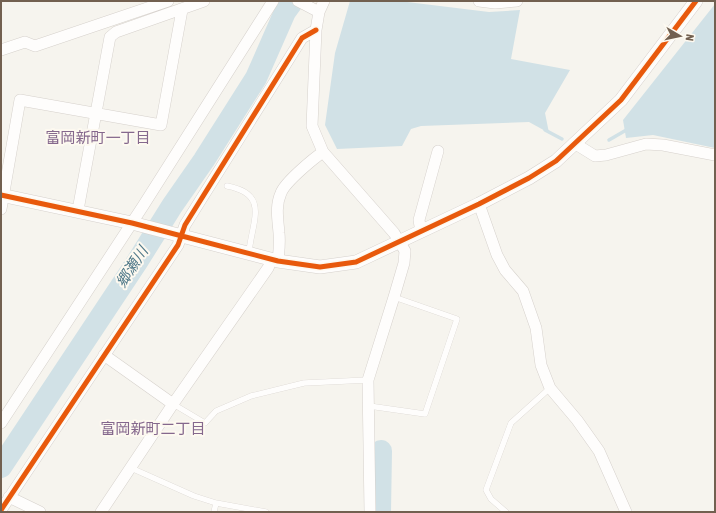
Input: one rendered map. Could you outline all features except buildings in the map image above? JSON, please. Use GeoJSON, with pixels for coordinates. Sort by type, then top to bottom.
{"type":"FeatureCollection","features":[{"type":"Feature","properties":{"kind":"street"},"geometry":{"type":"LineString","coordinates":[[1,50],[25,42],[35,46],[168,1]]}},
{"type":"Feature","properties":{"kind":"street"},"geometry":{"type":"LineString","coordinates":[[78,210],[110,36],[116,32],[204,1]]}},
{"type":"Feature","properties":{"kind":"street"},"geometry":{"type":"LineString","coordinates":[[1,423],[132,223],[273,1]]}},
{"type":"Feature","properties":{"kind":"street"},"geometry":{"type":"LineString","coordinates":[[298,1],[316,10]]}},
{"type":"Feature","properties":{"kind":"street"},"geometry":{"type":"LineString","coordinates":[[324,1],[316,10],[312,126],[323,152],[400,241],[405,251],[404,263],[368,380],[370,512]]}},
{"type":"Feature","properties":{"kind":"street"},"geometry":{"type":"LineString","coordinates":[[479,1],[495,3],[517,1]]}},
{"type":"Feature","properties":{"kind":"street"},"geometry":{"type":"LineString","coordinates":[[2,195],[78,210],[249,252],[275,260],[320,267],[356,262],[479,204],[529,178],[556,161],[621,100],[696,1]]}},
{"type":"Feature","properties":{"kind":"street"},"geometry":{"type":"LineString","coordinates":[[1,209],[2,195],[20,100],[161,125],[182,10]]}},
{"type":"Feature","properties":{"kind":"street"},"geometry":{"type":"LineString","coordinates":[[1,510],[178,245],[185,225],[302,38],[316,30]]}},
{"type":"Feature","properties":{"kind":"street"},"geometry":{"type":"LineString","coordinates":[[574,143],[595,156],[606,155],[646,144],[663,145],[715,155]]}},
{"type":"Feature","properties":{"kind":"street"},"geometry":{"type":"LineString","coordinates":[[421,232],[419,220],[438,151]]}},
{"type":"Feature","properties":{"kind":"street"},"geometry":{"type":"LineString","coordinates":[[101,512],[173,404],[275,260],[280,234],[277,217],[280,193],[285,186],[311,161],[323,152]]}},
{"type":"Feature","properties":{"kind":"street"},"geometry":{"type":"LineString","coordinates":[[479,204],[497,255],[505,270],[523,291],[536,328],[541,365],[550,388],[577,420],[599,451],[626,512]]}},
{"type":"Feature","properties":{"kind":"street"},"geometry":{"type":"LineString","coordinates":[[104,355],[173,404]]}},
{"type":"Feature","properties":{"kind":"street"},"geometry":{"type":"LineString","coordinates":[[9,497],[40,512]]}},
{"type":"Feature","properties":{"kind":"lane"},"geometry":{"type":"LineString","coordinates":[[227,186],[248,193],[254,202],[256,213],[251,233],[249,252]]}},
{"type":"Feature","properties":{"kind":"lane"},"geometry":{"type":"LineString","coordinates":[[369,406],[425,414],[457,319],[394,297]]}},
{"type":"Feature","properties":{"kind":"lane"},"geometry":{"type":"LineString","coordinates":[[173,404],[205,423],[216,411],[251,396],[304,383],[368,380]]}},
{"type":"Feature","properties":{"kind":"lane"},"geometry":{"type":"LineString","coordinates":[[506,512],[492,499],[486,490],[511,423],[550,388]]}},
{"type":"Feature","properties":{"kind":"lane"},"geometry":{"type":"LineString","coordinates":[[131,468],[194,496],[216,503],[266,512]]}},
{"type":"Feature","properties":{"kind":"lane"},"geometry":{"type":"LineString","coordinates":[[214,512],[216,503]]}},
{"type":"Feature","properties":{"kind":"shaded area"},"geometry":{"type":"Polygon","coordinates":[[[350,1],[399,1],[489,12],[520,10],[511,59],[570,70],[545,113],[549,133],[529,122],[421,126],[411,129],[402,146],[337,149],[325,125],[335,53],[350,1]]]}},
{"type":"Feature","properties":{"kind":"shaded area"},"geometry":{"type":"Polygon","coordinates":[[[715,4],[715,148],[653,135],[626,138],[623,120],[715,4]]]}},
{"type":"Feature","properties":{"kind":"waterway","name":"郷瀬川"},"geometry":{"type":"LineString","coordinates":[[1,467],[137,262],[172,206],[204,160],[256,78],[285,12],[293,1]]}},
{"type":"Feature","properties":{"kind":"waterway"},"geometry":{"type":"LineString","coordinates":[[609,140],[628,129]]}},
{"type":"Feature","properties":{"kind":"waterway"},"geometry":{"type":"LineString","coordinates":[[545,130],[562,139]]}},
{"type":"Feature","properties":{"kind":"waterway"},"geometry":{"type":"LineString","coordinates":[[380,512],[381,451]]}},
{"type":"Feature","properties":{"kind":"cycle path"},"geometry":{"type":"LineString","coordinates":[[1,195],[132,223],[278,261],[320,267],[356,262],[479,204],[529,178],[556,161],[621,100],[696,1]]}},
{"type":"Feature","properties":{"kind":"cycle path"},"geometry":{"type":"LineString","coordinates":[[1,510],[178,245],[185,225],[302,38],[316,30]]}},
{"type":"Feature","properties":{"kind":"district","name":"富岡新町一丁目"},"geometry":{"type":"Point","coordinates":[98,138]}},
{"type":"Feature","properties":{"kind":"district","name":"富岡新町二丁目"},"geometry":{"type":"Point","coordinates":[153,429]}}]}
